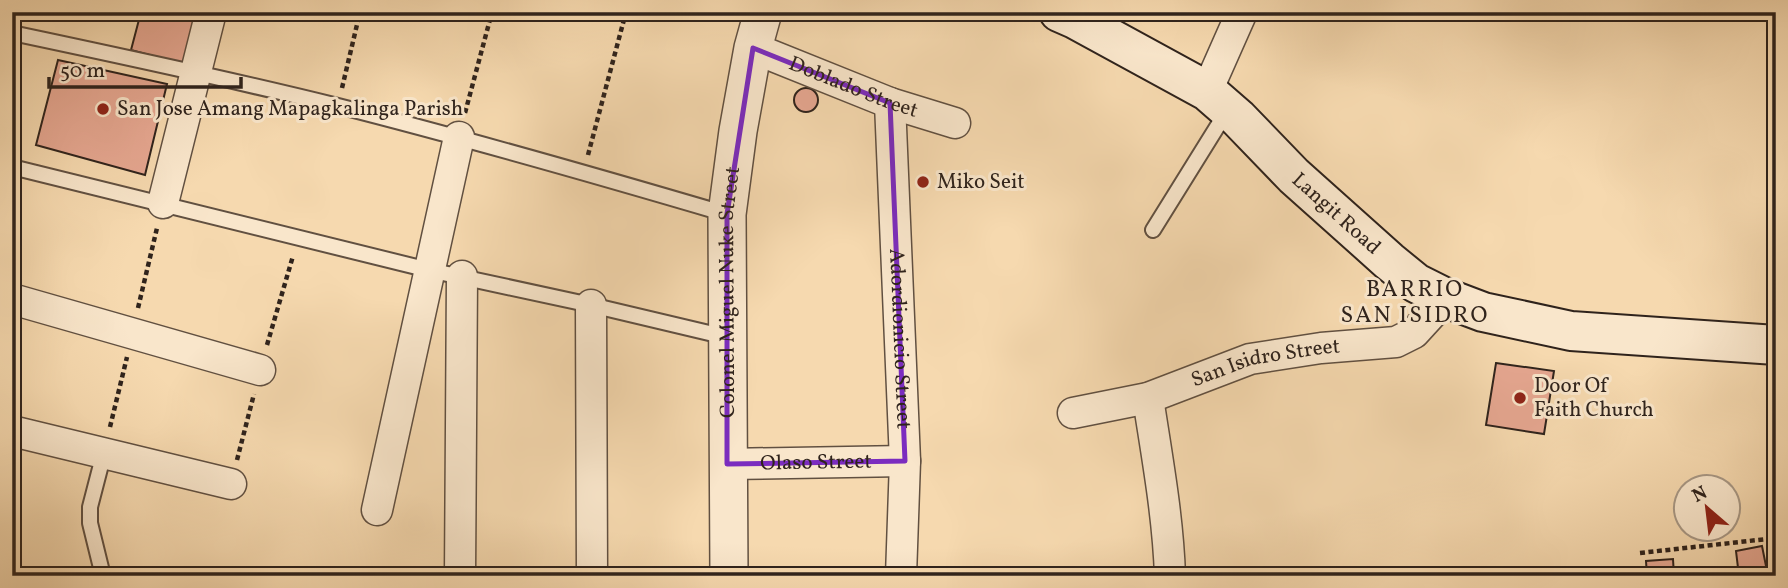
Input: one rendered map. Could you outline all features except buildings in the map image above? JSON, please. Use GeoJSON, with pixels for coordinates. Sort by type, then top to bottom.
{"type":"FeatureCollection","features":[{"type":"Feature","properties":{"kind":"main road","name":"Langit Road"},"geometry":{"type":"LineString","coordinates":[[1059,12],[1217,100],[1294,176],[1389,261],[1416,283],[1446,298],[1483,312],[1571,331],[1776,345]]}},
{"type":"Feature","properties":{"kind":"street"},"geometry":{"type":"LineString","coordinates":[[163,203],[211,12]]}},
{"type":"Feature","properties":{"kind":"street","name":"Colonel Miguel Nuke Street"},"geometry":{"type":"LineString","coordinates":[[729,576],[727,214],[738,131],[753,48],[763,12]]}},
{"type":"Feature","properties":{"kind":"street"},"geometry":{"type":"LineString","coordinates":[[1217,100],[1242,12]]}},
{"type":"Feature","properties":{"kind":"street","name":"Doblado Street"},"geometry":{"type":"LineString","coordinates":[[753,48],[890,103],[955,122]]}},
{"type":"Feature","properties":{"kind":"street","name":"Adordionicio Street"},"geometry":{"type":"LineString","coordinates":[[890,103],[905,461],[901,576]]}},
{"type":"Feature","properties":{"kind":"street"},"geometry":{"type":"LineString","coordinates":[[377,510],[459,137]]}},
{"type":"Feature","properties":{"kind":"street"},"geometry":{"type":"LineString","coordinates":[[460,576],[462,276]]}},
{"type":"Feature","properties":{"kind":"street","name":"San Isidro Street"},"geometry":{"type":"LineString","coordinates":[[1073,414],[1147,398],[1250,359],[1332,346],[1396,342],[1414,333],[1446,298]]}},
{"type":"Feature","properties":{"kind":"street"},"geometry":{"type":"LineString","coordinates":[[12,299],[260,370]]}},
{"type":"Feature","properties":{"kind":"street"},"geometry":{"type":"LineString","coordinates":[[591,304],[592,576]]}},
{"type":"Feature","properties":{"kind":"street"},"geometry":{"type":"LineString","coordinates":[[1147,398],[1160,471],[1169,542],[1170,576]]}},
{"type":"Feature","properties":{"kind":"street"},"geometry":{"type":"LineString","coordinates":[[12,431],[231,484]]}},
{"type":"Feature","properties":{"kind":"street","name":"Olaso Street"},"geometry":{"type":"LineString","coordinates":[[727,464],[905,461]]}},
{"type":"Feature","properties":{"kind":"lane"},"geometry":{"type":"LineString","coordinates":[[12,33],[196,72],[338,106],[459,137],[727,214]]}},
{"type":"Feature","properties":{"kind":"lane"},"geometry":{"type":"LineString","coordinates":[[1153,230],[1217,100]]}},
{"type":"Feature","properties":{"kind":"lane"},"geometry":{"type":"LineString","coordinates":[[12,167],[429,270],[591,304],[727,338]]}},
{"type":"Feature","properties":{"kind":"lane"},"geometry":{"type":"LineString","coordinates":[[103,576],[93,540],[90,508],[104,453]]}},
{"type":"Feature","properties":{"kind":"path"},"geometry":{"type":"LineString","coordinates":[[338,106],[360,12]]}},
{"type":"Feature","properties":{"kind":"path"},"geometry":{"type":"LineString","coordinates":[[459,137],[492,12]]}},
{"type":"Feature","properties":{"kind":"path"},"geometry":{"type":"LineString","coordinates":[[584,172],[626,12]]}},
{"type":"Feature","properties":{"kind":"path"},"geometry":{"type":"LineString","coordinates":[[1640,553],[1776,538]]}},
{"type":"Feature","properties":{"kind":"highlighted area"},"geometry":{"type":"Polygon","coordinates":[[[753,48],[890,103],[905,461],[727,464],[727,214],[753,48]]]}},
{"type":"Feature","properties":{"kind":"place","name":"San Jose Amang Mapagkalinga Parish"},"geometry":{"type":"Point","coordinates":[103,109]}},
{"type":"Feature","properties":{"kind":"place","name":"Miko Seit"},"geometry":{"type":"Point","coordinates":[923,182]}},
{"type":"Feature","properties":{"kind":"place","name":"Door Of Faith Church"},"geometry":{"type":"Point","coordinates":[1520,398]}},
{"type":"Feature","properties":{"kind":"district","name":"BARRIO SAN ISIDRO"},"geometry":{"type":"Point","coordinates":[1415,303]}}]}
